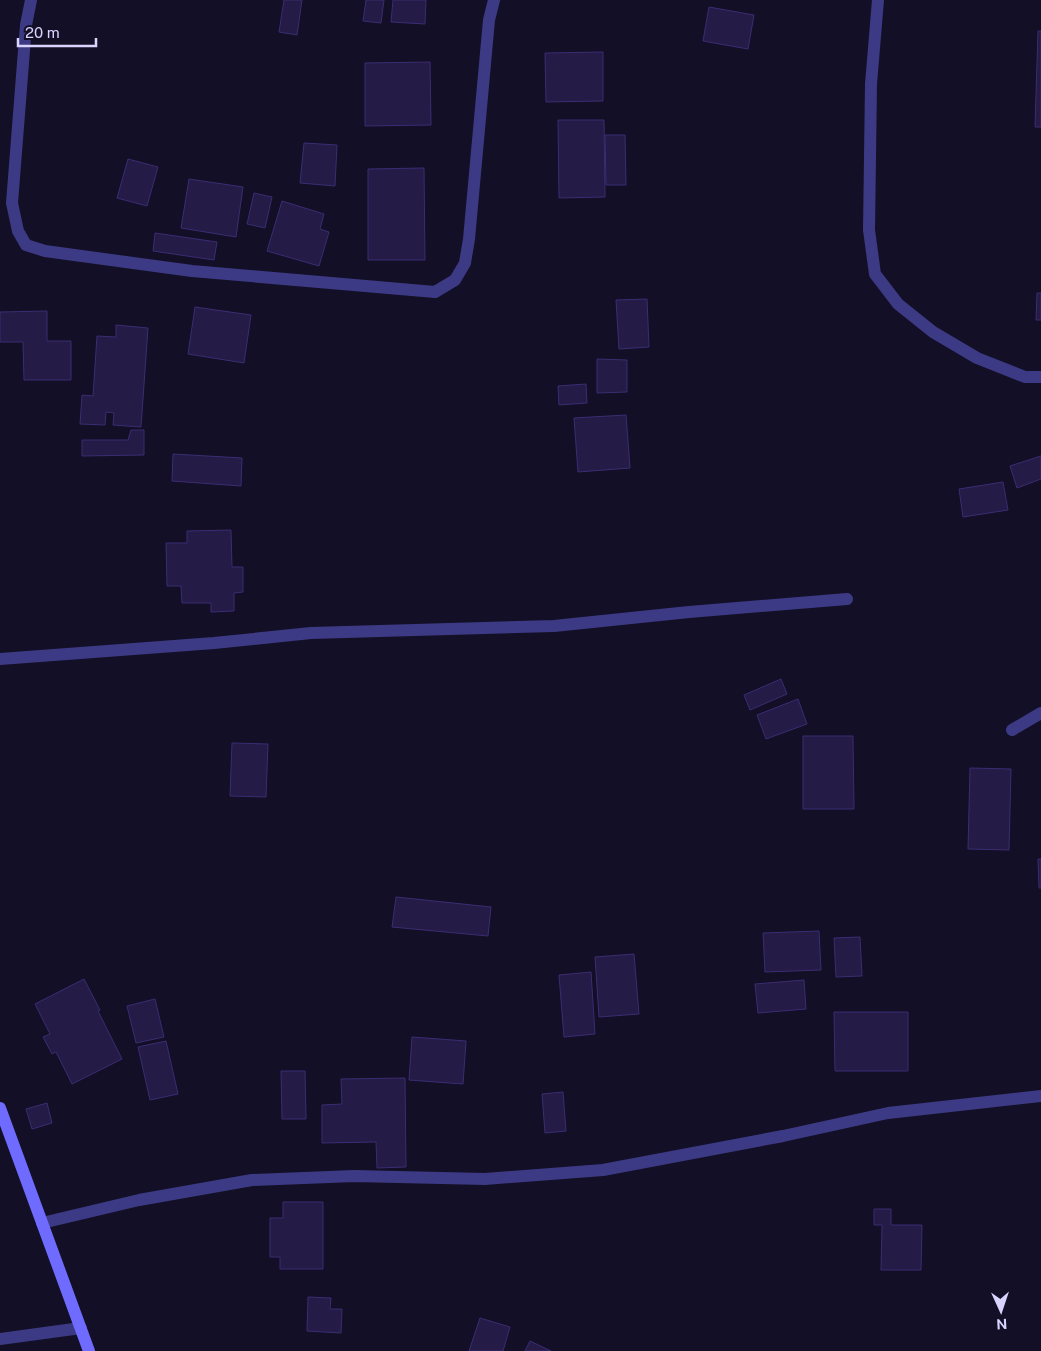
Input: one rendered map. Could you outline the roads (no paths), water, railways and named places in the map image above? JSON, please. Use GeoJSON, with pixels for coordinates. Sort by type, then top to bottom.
{"type":"FeatureCollection","features":[{"type":"Feature","properties":{"kind":"main road"},"geometry":{"type":"LineString","coordinates":[[0,1108],[89,1351]]}},
{"type":"Feature","properties":{"kind":"street"},"geometry":{"type":"LineString","coordinates":[[32,0],[26,25],[12,203],[18,231],[26,245],[45,250],[192,271],[435,292],[455,280],[465,263],[469,239],[489,20],[494,0]]}},
{"type":"Feature","properties":{"kind":"street"},"geometry":{"type":"LineString","coordinates":[[878,0],[871,84],[869,230],[875,274],[898,304],[933,332],[977,358],[1025,377],[1041,377]]}},
{"type":"Feature","properties":{"kind":"street"},"geometry":{"type":"LineString","coordinates":[[0,659],[214,643],[311,633],[554,626],[689,612],[847,599]]}},
{"type":"Feature","properties":{"kind":"street"},"geometry":{"type":"LineString","coordinates":[[1012,730],[1041,714]]}},
{"type":"Feature","properties":{"kind":"street"},"geometry":{"type":"LineString","coordinates":[[42,1223],[139,1200],[252,1180],[354,1176],[485,1179],[603,1170],[783,1136],[888,1113],[1041,1096]]}},
{"type":"Feature","properties":{"kind":"street"},"geometry":{"type":"LineString","coordinates":[[0,1339],[81,1328]]}}]}
